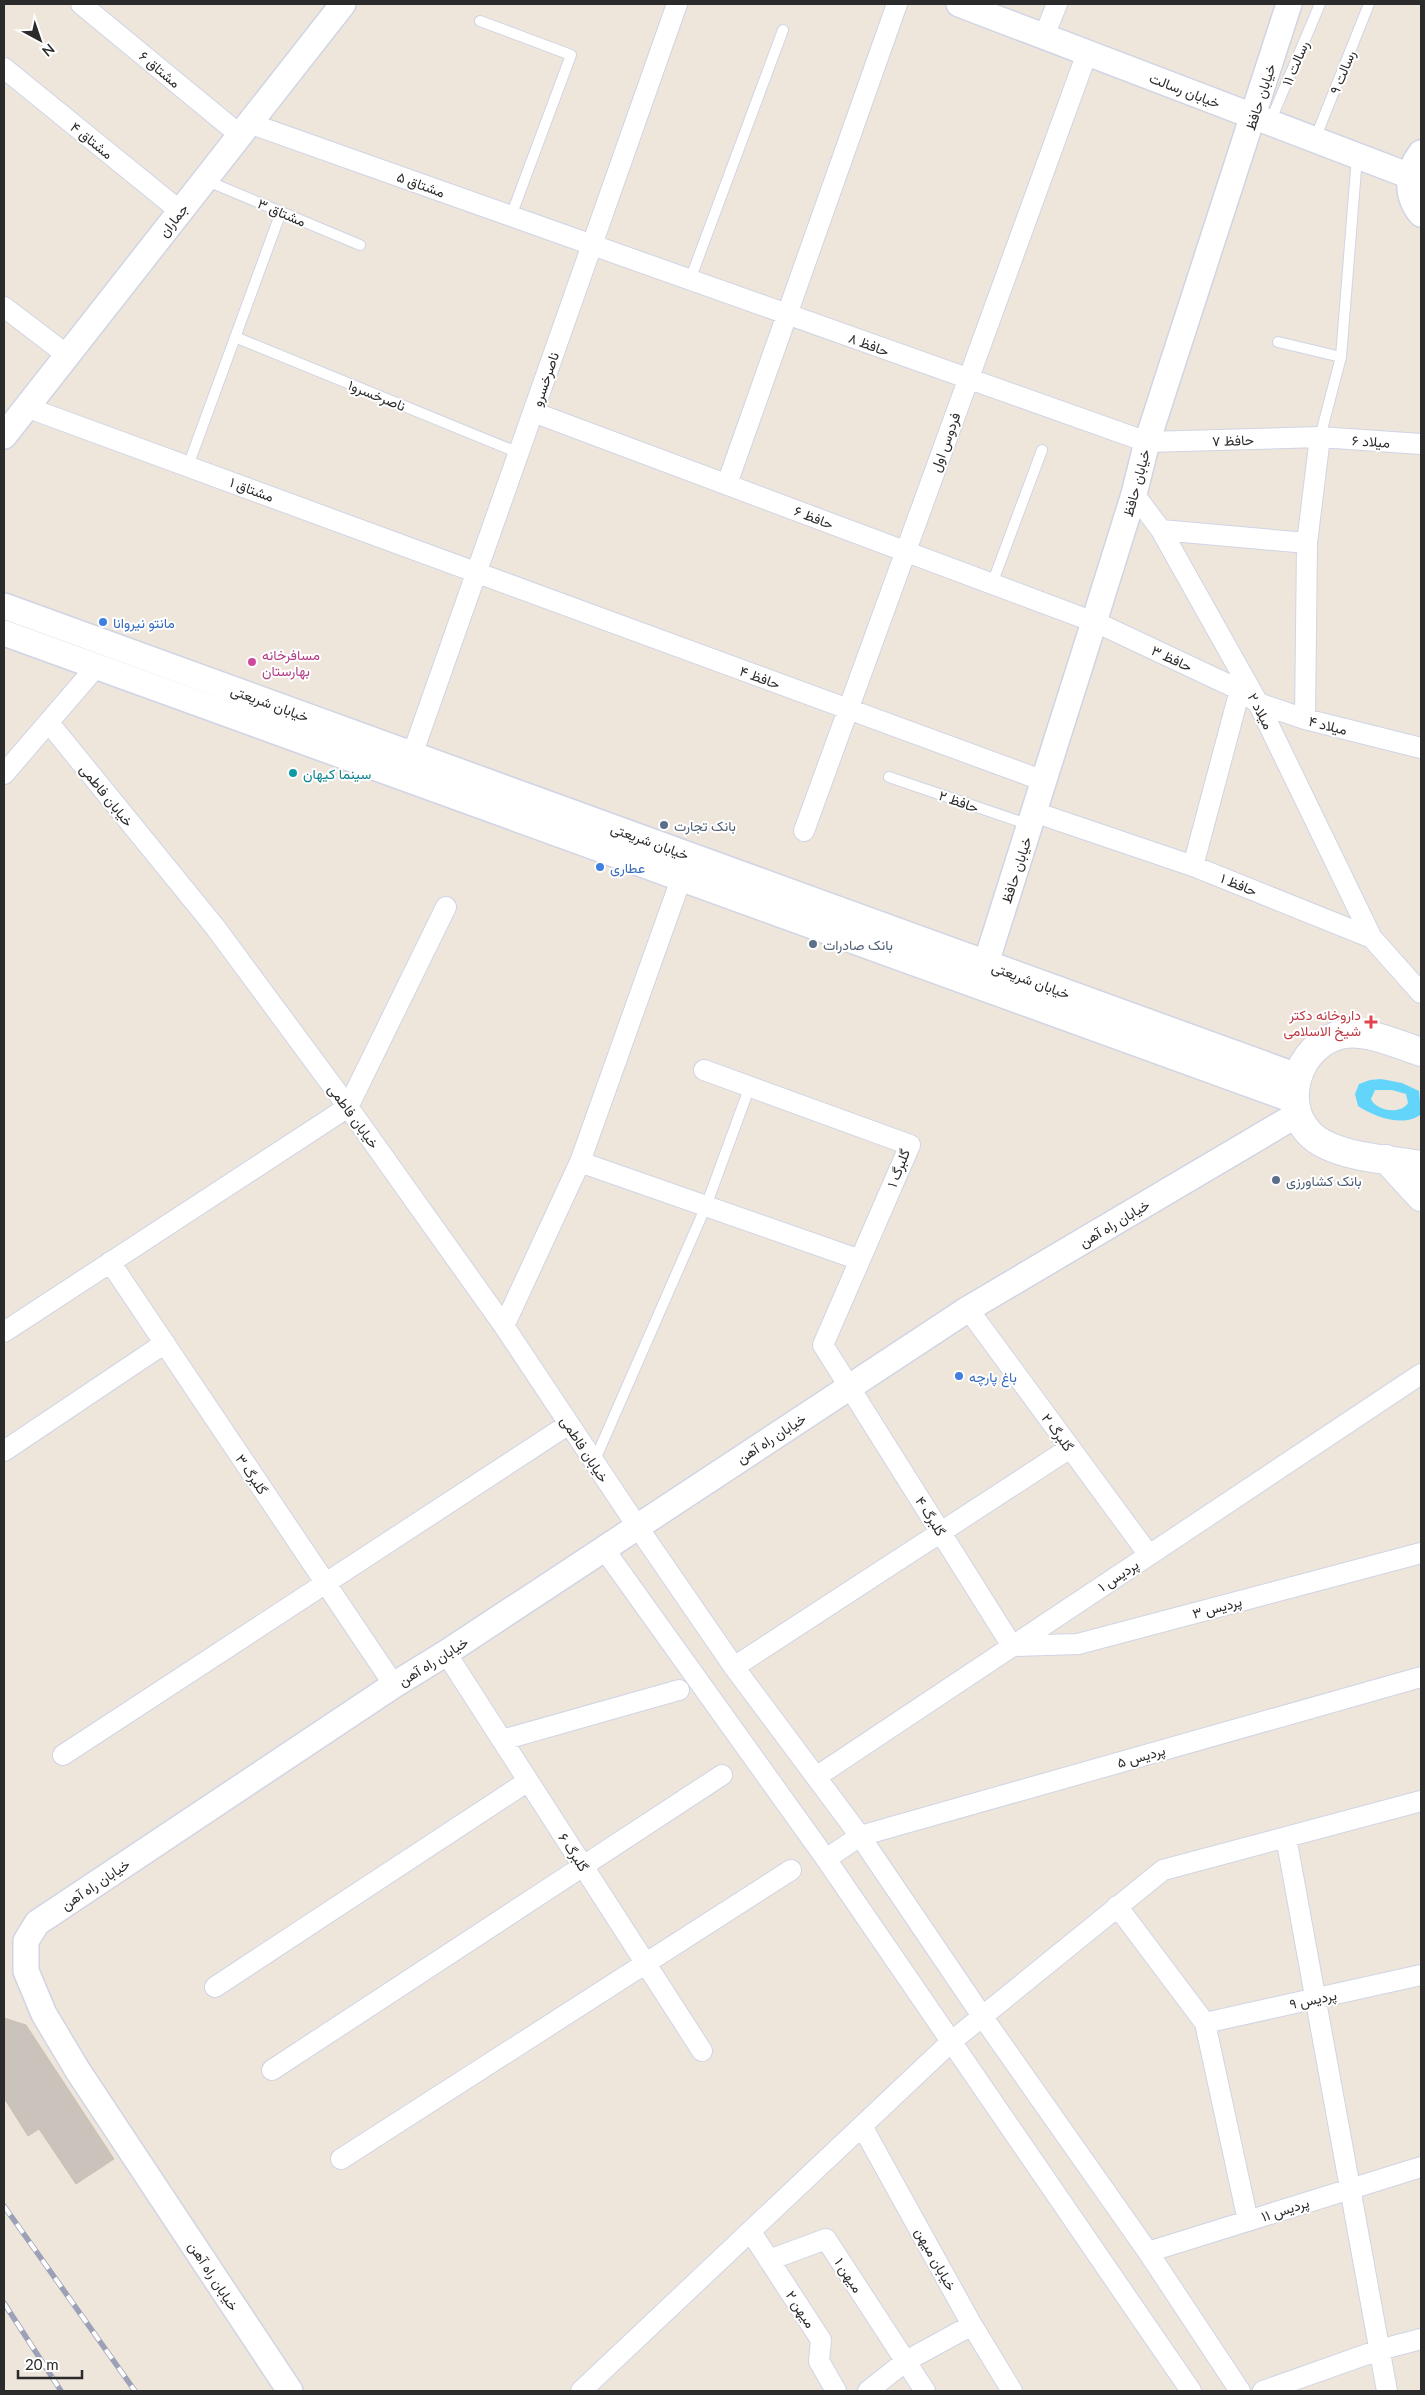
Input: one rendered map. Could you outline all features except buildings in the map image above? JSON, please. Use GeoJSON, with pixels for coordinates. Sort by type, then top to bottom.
{"type":"FeatureCollection","features":[{"type":"Feature","properties":{"kind":"main road"},"geometry":{"type":"LineString","coordinates":[[1421,1052],[1356,1034],[1337,1036],[1319,1045],[1305,1058],[1296,1097],[1308,1131],[1323,1144],[1341,1151],[1421,1165]]}},
{"type":"Feature","properties":{"kind":"main road"},"geometry":{"type":"LineString","coordinates":[[1386,1159],[1421,1197]]}},
{"type":"Feature","properties":{"kind":"street","name":"جماران"},"geometry":{"type":"LineString","coordinates":[[4,436],[343,4]]}},
{"type":"Feature","properties":{"kind":"street","name":"ناصرخسرو"},"geometry":{"type":"LineString","coordinates":[[412,755],[677,4]]}},
{"type":"Feature","properties":{"kind":"street"},"geometry":{"type":"LineString","coordinates":[[727,484],[897,4]]}},
{"type":"Feature","properties":{"kind":"street","name":"خیابان رسالت"},"geometry":{"type":"LineString","coordinates":[[959,4],[1410,176]]}},
{"type":"Feature","properties":{"kind":"street"},"geometry":{"type":"LineString","coordinates":[[1044,36],[1057,4]]}},
{"type":"Feature","properties":{"kind":"street","name":"خیابان حافظ"},"geometry":{"type":"LineString","coordinates":[[986,963],[1044,781],[1099,624],[1147,442],[1262,119],[1290,4]]}},
{"type":"Feature","properties":{"kind":"street","name":"مشتاق ۶"},"geometry":{"type":"LineString","coordinates":[[84,5],[245,129]]}},
{"type":"Feature","properties":{"kind":"street","name":"فردوس اول"},"geometry":{"type":"LineString","coordinates":[[804,832],[1087,53]]}},
{"type":"Feature","properties":{"kind":"street","name":"مشتاق ۴"},"geometry":{"type":"LineString","coordinates":[[4,68],[180,211]]}},
{"type":"Feature","properties":{"kind":"street","name":"مشتاق ۵"},"geometry":{"type":"LineString","coordinates":[[245,129],[510,216],[592,245]]}},
{"type":"Feature","properties":{"kind":"street"},"geometry":{"type":"LineString","coordinates":[[1421,154],[1415,161],[1410,176],[1410,192],[1415,207],[1421,214]]}},
{"type":"Feature","properties":{"kind":"street","name":"حافظ ۸"},"geometry":{"type":"LineString","coordinates":[[592,245],[1147,442]]}},
{"type":"Feature","properties":{"kind":"street"},"geometry":{"type":"LineString","coordinates":[[4,307],[67,355]]}},
{"type":"Feature","properties":{"kind":"street","name":"مشتاق ۱"},"geometry":{"type":"LineString","coordinates":[[26,407],[477,572]]}},
{"type":"Feature","properties":{"kind":"street","name":"حافظ ۶"},"geometry":{"type":"LineString","coordinates":[[533,412],[1099,624]]}},
{"type":"Feature","properties":{"kind":"street"},"geometry":{"type":"LineString","coordinates":[[1305,719],[1307,543],[1320,437]]}},
{"type":"Feature","properties":{"kind":"street","name":"حافظ ۷"},"geometry":{"type":"LineString","coordinates":[[1147,442],[1320,437]]}},
{"type":"Feature","properties":{"kind":"street","name":"میلاد ۶"},"geometry":{"type":"LineString","coordinates":[[1320,437],[1421,444]]}},
{"type":"Feature","properties":{"kind":"street","name":"میلاد ۲"},"geometry":{"type":"LineString","coordinates":[[1134,494],[1161,530],[1258,703],[1372,938]]}},
{"type":"Feature","properties":{"kind":"street"},"geometry":{"type":"LineString","coordinates":[[1161,530],[1307,543]]}},
{"type":"Feature","properties":{"kind":"street","name":"حافظ ۴"},"geometry":{"type":"LineString","coordinates":[[477,572],[1044,781]]}},
{"type":"Feature","properties":{"kind":"street","name":"خیابان شریعتی"},"geometry":{"type":"LineString","coordinates":[[4,606],[986,963],[1296,1097]]}},
{"type":"Feature","properties":{"kind":"street","name":"حافظ ۳"},"geometry":{"type":"LineString","coordinates":[[1099,624],[1240,690]]}},
{"type":"Feature","properties":{"kind":"street","name":"خیابان شریعتی"},"geometry":{"type":"LineString","coordinates":[[4,633],[681,879],[1296,1097]]}},
{"type":"Feature","properties":{"kind":"street"},"geometry":{"type":"LineString","coordinates":[[4,774],[96,667]]}},
{"type":"Feature","properties":{"kind":"street"},"geometry":{"type":"LineString","coordinates":[[1193,866],[1240,690]]}},
{"type":"Feature","properties":{"kind":"street","name":"میلاد ۴"},"geometry":{"type":"LineString","coordinates":[[1240,690],[1258,703],[1305,719],[1421,748]]}},
{"type":"Feature","properties":{"kind":"street","name":"خیابان فاطمی"},"geometry":{"type":"LineString","coordinates":[[48,723],[215,926],[348,1107],[504,1326],[637,1526],[734,1667],[860,1836],[982,2016],[1148,2252],[1240,2391]]}},
{"type":"Feature","properties":{"kind":"street","name":"حافظ ۱"},"geometry":{"type":"LineString","coordinates":[[1032,819],[1193,866],[1372,938],[1421,993]]}},
{"type":"Feature","properties":{"kind":"street"},"geometry":{"type":"LineString","coordinates":[[504,1326],[580,1162],[681,879]]}},
{"type":"Feature","properties":{"kind":"street"},"geometry":{"type":"LineString","coordinates":[[4,1332],[348,1107],[446,907]]}},
{"type":"Feature","properties":{"kind":"street","name":"گلبرگ ۱"},"geometry":{"type":"LineString","coordinates":[[704,1070],[910,1145],[823,1345],[850,1387]]}},
{"type":"Feature","properties":{"kind":"street","name":"خیابان راه آهن"},"geometry":{"type":"LineString","coordinates":[[290,2391],[78,2071],[44,2014],[26,1971],[26,1941],[37,1923],[394,1685],[446,1653],[968,1309],[1296,1097]]}},
{"type":"Feature","properties":{"kind":"street"},"geometry":{"type":"LineString","coordinates":[[580,1162],[860,1260]]}},
{"type":"Feature","properties":{"kind":"street","name":"گلبرگ ۳"},"geometry":{"type":"LineString","coordinates":[[110,1262],[394,1685]]}},
{"type":"Feature","properties":{"kind":"street","name":"گلبرگ ۲"},"geometry":{"type":"LineString","coordinates":[[968,1309],[1149,1555]]}},
{"type":"Feature","properties":{"kind":"street"},"geometry":{"type":"LineString","coordinates":[[4,1452],[164,1343]]}},
{"type":"Feature","properties":{"kind":"street","name":"پردیس ۱"},"geometry":{"type":"LineString","coordinates":[[816,1777],[1421,1374]]}},
{"type":"Feature","properties":{"kind":"street","name":"گلبرگ ۴"},"geometry":{"type":"LineString","coordinates":[[850,1387],[1012,1646]]}},
{"type":"Feature","properties":{"kind":"street"},"geometry":{"type":"LineString","coordinates":[[63,1755],[569,1424]]}},
{"type":"Feature","properties":{"kind":"street"},"geometry":{"type":"LineString","coordinates":[[734,1667],[1070,1448]]}},
{"type":"Feature","properties":{"kind":"street"},"geometry":{"type":"LineString","coordinates":[[604,1549],[826,1859],[1191,2391]]}},
{"type":"Feature","properties":{"kind":"street","name":"پردیس ۳"},"geometry":{"type":"LineString","coordinates":[[1012,1646],[1078,1644],[1421,1553]]}},
{"type":"Feature","properties":{"kind":"street","name":"گلبرگ ۶"},"geometry":{"type":"LineString","coordinates":[[446,1653],[702,2051]]}},
{"type":"Feature","properties":{"kind":"street","name":"پردیس ۵"},"geometry":{"type":"LineString","coordinates":[[826,1859],[860,1836],[1421,1677]]}},
{"type":"Feature","properties":{"kind":"street"},"geometry":{"type":"LineString","coordinates":[[502,1740],[678,1690]]}},
{"type":"Feature","properties":{"kind":"street"},"geometry":{"type":"LineString","coordinates":[[272,2070],[722,1775]]}},
{"type":"Feature","properties":{"kind":"street"},"geometry":{"type":"LineString","coordinates":[[215,1987],[528,1781]]}},
{"type":"Feature","properties":{"kind":"street"},"geometry":{"type":"LineString","coordinates":[[582,2391],[952,2041],[1163,1870],[1421,1801]]}},
{"type":"Feature","properties":{"kind":"street"},"geometry":{"type":"LineString","coordinates":[[1286,1837],[1387,2391]]}},
{"type":"Feature","properties":{"kind":"street"},"geometry":{"type":"LineString","coordinates":[[341,2159],[792,1870]]}},
{"type":"Feature","properties":{"kind":"street"},"geometry":{"type":"LineString","coordinates":[[1117,1906],[1205,2023],[1248,2221]]}},
{"type":"Feature","properties":{"kind":"street","name":"پردیس ۹"},"geometry":{"type":"LineString","coordinates":[[1205,2023],[1421,1975]]}},
{"type":"Feature","properties":{"kind":"street","name":"خیابان میهن"},"geometry":{"type":"LineString","coordinates":[[862,2126],[972,2325],[1012,2391]]}},
{"type":"Feature","properties":{"kind":"street","name":"پردیس ۱۱"},"geometry":{"type":"LineString","coordinates":[[1148,2252],[1421,2167]]}},
{"type":"Feature","properties":{"kind":"street","name":"میهن ۲"},"geometry":{"type":"LineString","coordinates":[[751,2232],[821,2340],[820,2360],[836,2391]]}},
{"type":"Feature","properties":{"kind":"street","name":"میهن ۱"},"geometry":{"type":"LineString","coordinates":[[769,2260],[826,2239],[925,2391]]}},
{"type":"Feature","properties":{"kind":"street"},"geometry":{"type":"LineString","coordinates":[[868,2391],[906,2361],[972,2325]]}},
{"type":"Feature","properties":{"kind":"street"},"geometry":{"type":"LineString","coordinates":[[1262,2391],[1379,2350],[1421,2339]]}},
{"type":"Feature","properties":{"kind":"lane","name":"رسالت ۱۱"},"geometry":{"type":"LineString","coordinates":[[1262,119],[1320,4]]}},
{"type":"Feature","properties":{"kind":"lane","name":"رسالت ۹"},"geometry":{"type":"LineString","coordinates":[[1315,140],[1369,4]]}},
{"type":"Feature","properties":{"kind":"lane"},"geometry":{"type":"LineString","coordinates":[[480,21],[571,55],[510,216]]}},
{"type":"Feature","properties":{"kind":"lane"},"geometry":{"type":"LineString","coordinates":[[690,280],[783,30]]}},
{"type":"Feature","properties":{"kind":"lane"},"geometry":{"type":"LineString","coordinates":[[1320,437],[1342,357],[1357,156]]}},
{"type":"Feature","properties":{"kind":"lane","name":"مشتاق ۳"},"geometry":{"type":"LineString","coordinates":[[204,180],[360,245]]}},
{"type":"Feature","properties":{"kind":"lane"},"geometry":{"type":"LineString","coordinates":[[188,466],[281,212]]}},
{"type":"Feature","properties":{"kind":"lane","name":"ناصرخسرو۱"},"geometry":{"type":"LineString","coordinates":[[235,337],[519,453]]}},
{"type":"Feature","properties":{"kind":"lane"},"geometry":{"type":"LineString","coordinates":[[1278,342],[1342,357]]}},
{"type":"Feature","properties":{"kind":"lane"},"geometry":{"type":"LineString","coordinates":[[992,584],[1042,450]]}},
{"type":"Feature","properties":{"kind":"lane","name":"حافظ ۲"},"geometry":{"type":"LineString","coordinates":[[889,777],[1032,819]]}},
{"type":"Feature","properties":{"kind":"lane"},"geometry":{"type":"LineString","coordinates":[[594,1462],[706,1206],[750,1086]]}},
{"type":"Feature","properties":{"kind":"water"},"geometry":{"type":"Polygon","coordinates":[[[1381,1079],[1402,1083],[1419,1091],[1421,1114],[1414,1118],[1398,1121],[1372,1114],[1358,1106],[1355,1094],[1359,1084],[1381,1079]],[[1375,1090],[1371,1099],[1383,1109],[1395,1110],[1405,1107],[1408,1103],[1406,1094],[1392,1090],[1375,1090]]]}},
{"type":"Feature","properties":{"kind":"railway"},"geometry":{"type":"LineString","coordinates":[[4,2206],[135,2391]]}},
{"type":"Feature","properties":{"kind":"railway"},"geometry":{"type":"LineString","coordinates":[[4,2303],[61,2391]]}},
{"type":"Feature","properties":{"kind":"place","name":"مانتو نیروانا"},"geometry":{"type":"Point","coordinates":[103,622]}},
{"type":"Feature","properties":{"kind":"place","name":"مسافرخانه بهارستان"},"geometry":{"type":"Point","coordinates":[252,662]}},
{"type":"Feature","properties":{"kind":"place","name":"سینما کیهان"},"geometry":{"type":"Point","coordinates":[293,773]}},
{"type":"Feature","properties":{"kind":"place","name":"بانک تجارت"},"geometry":{"type":"Point","coordinates":[664,825]}},
{"type":"Feature","properties":{"kind":"place","name":"عطاری"},"geometry":{"type":"Point","coordinates":[600,867]}},
{"type":"Feature","properties":{"kind":"place","name":"بانک صادرات"},"geometry":{"type":"Point","coordinates":[813,944]}},
{"type":"Feature","properties":{"kind":"place","name":"داروخانه دکتر شیخ الاسلامی"},"geometry":{"type":"Point","coordinates":[1371,1022]}},
{"type":"Feature","properties":{"kind":"place","name":"بانک کشاورزی"},"geometry":{"type":"Point","coordinates":[1276,1180]}},
{"type":"Feature","properties":{"kind":"place","name":"باغ پارچه"},"geometry":{"type":"Point","coordinates":[959,1376]}}]}
